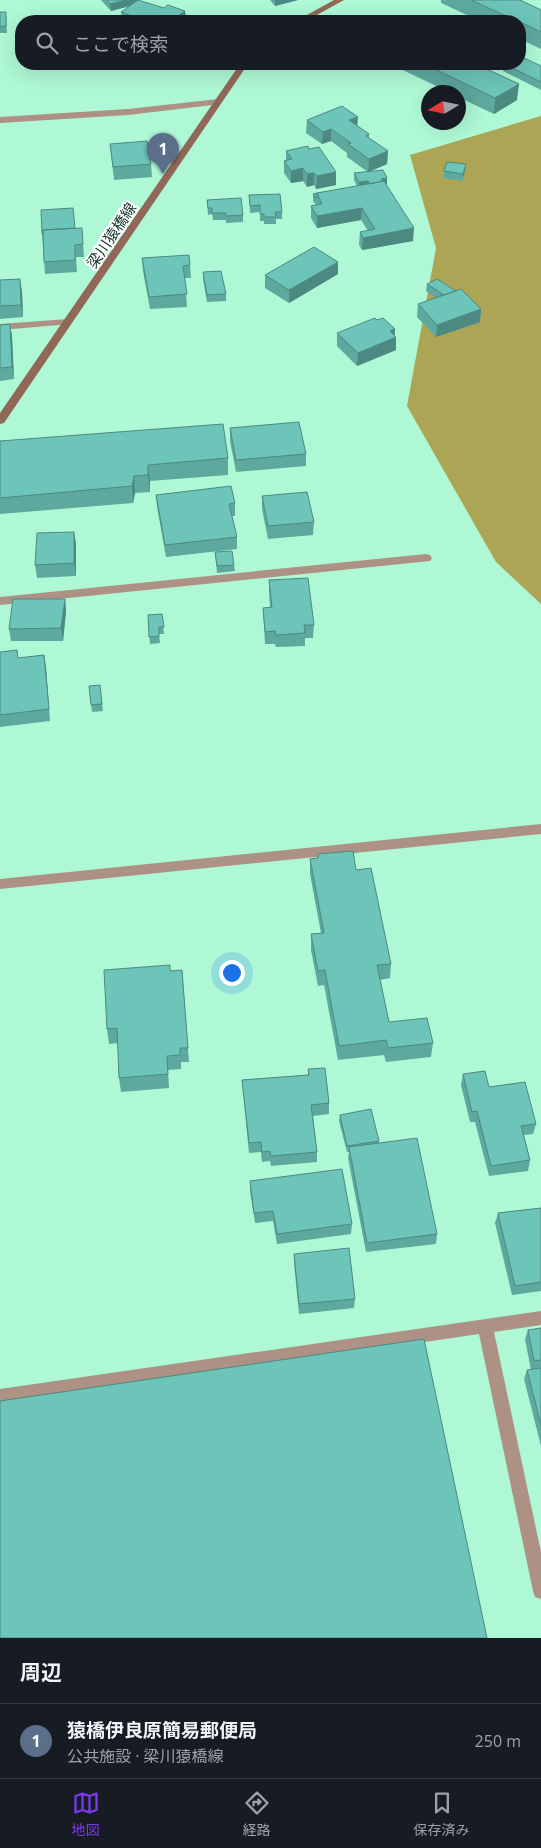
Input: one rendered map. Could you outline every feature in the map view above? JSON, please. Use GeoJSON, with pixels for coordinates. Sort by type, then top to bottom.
{"type":"FeatureCollection","features":[{"type":"Feature","properties":{"kind":"main road"},"geometry":{"type":"LineString","coordinates":[[311,15],[340,0]]}},
{"type":"Feature","properties":{"kind":"main road","name":"梁川猿橋線"},"geometry":{"type":"LineString","coordinates":[[0,421],[240,70]]}},
{"type":"Feature","properties":{"kind":"street"},"geometry":{"type":"LineString","coordinates":[[0,120],[128,112],[218,102]]}},
{"type":"Feature","properties":{"kind":"street"},"geometry":{"type":"LineString","coordinates":[[0,327],[68,322]]}},
{"type":"Feature","properties":{"kind":"street"},"geometry":{"type":"LineString","coordinates":[[0,601],[426,558]]}},
{"type":"Feature","properties":{"kind":"street"},"geometry":{"type":"LineString","coordinates":[[0,884],[541,829]]}},
{"type":"Feature","properties":{"kind":"street"},"geometry":{"type":"LineString","coordinates":[[0,1397],[541,1318]]}},
{"type":"Feature","properties":{"kind":"street"},"geometry":{"type":"LineString","coordinates":[[485,1326],[541,1591]]}},
{"type":"Feature","properties":{"kind":"shaded area"},"geometry":{"type":"Polygon","coordinates":[[[541,116],[541,604],[496,562],[407,406],[436,248],[410,155],[541,116]]]}},
{"type":"Feature","properties":{"kind":"building"},"geometry":{"type":"Polygon","coordinates":[[[107,0],[126,0],[110,4],[107,0]]]}},
{"type":"Feature","properties":{"kind":"building"},"geometry":{"type":"Polygon","coordinates":[[[138,0],[164,8],[168,5],[185,11],[179,15],[129,15],[121,12],[138,0]]]}},
{"type":"Feature","properties":{"kind":"building"},"geometry":{"type":"Polygon","coordinates":[[[471,0],[520,0],[541,10],[541,32],[526,25],[526,15],[504,15],[471,0]]]}},
{"type":"Feature","properties":{"kind":"building"},"geometry":{"type":"Polygon","coordinates":[[[0,12],[6,12],[6,26],[0,27],[0,12]]]}},
{"type":"Feature","properties":{"kind":"building"},"geometry":{"type":"Polygon","coordinates":[[[526,59],[541,66],[541,82],[516,70],[526,70],[526,59]]]}},
{"type":"Feature","properties":{"kind":"building"},"geometry":{"type":"Polygon","coordinates":[[[437,70],[489,70],[519,84],[495,98],[437,70]]]}},
{"type":"Feature","properties":{"kind":"building"},"geometry":{"type":"Polygon","coordinates":[[[342,106],[358,117],[349,120],[369,134],[366,136],[388,151],[369,159],[331,129],[323,132],[307,120],[342,106]]]}},
{"type":"Feature","properties":{"kind":"building"},"geometry":{"type":"Polygon","coordinates":[[[147,141],[151,164],[113,167],[110,144],[147,141]]]}},
{"type":"Feature","properties":{"kind":"building"},"geometry":{"type":"Polygon","coordinates":[[[308,146],[309,149],[319,147],[336,172],[317,176],[314,173],[307,174],[303,168],[291,171],[284,161],[292,159],[286,151],[308,146]]]}},
{"type":"Feature","properties":{"kind":"building"},"geometry":{"type":"Polygon","coordinates":[[[447,162],[466,164],[463,174],[444,171],[447,162]]]}},
{"type":"Feature","properties":{"kind":"building"},"geometry":{"type":"Polygon","coordinates":[[[383,170],[387,178],[370,184],[368,181],[359,182],[354,173],[383,170]]]}},
{"type":"Feature","properties":{"kind":"building"},"geometry":{"type":"Polygon","coordinates":[[[384,181],[414,228],[363,238],[360,232],[375,229],[362,208],[317,216],[311,206],[322,204],[317,193],[384,181]]]}},
{"type":"Feature","properties":{"kind":"building"},"geometry":{"type":"Polygon","coordinates":[[[280,194],[282,212],[275,212],[276,217],[264,217],[264,214],[260,214],[260,205],[250,206],[249,195],[280,194]]]}},
{"type":"Feature","properties":{"kind":"building"},"geometry":{"type":"Polygon","coordinates":[[[241,198],[243,215],[226,216],[226,213],[212,213],[212,208],[208,208],[207,200],[241,198]]]}},
{"type":"Feature","properties":{"kind":"building"},"geometry":{"type":"Polygon","coordinates":[[[73,208],[75,228],[43,230],[42,234],[41,210],[73,208]]]}},
{"type":"Feature","properties":{"kind":"building"},"geometry":{"type":"Polygon","coordinates":[[[82,228],[83,244],[75,245],[75,260],[44,262],[43,230],[82,228]]]}},
{"type":"Feature","properties":{"kind":"building"},"geometry":{"type":"Polygon","coordinates":[[[314,247],[338,262],[289,290],[265,275],[314,247]]]}},
{"type":"Feature","properties":{"kind":"building"},"geometry":{"type":"Polygon","coordinates":[[[189,255],[190,265],[183,266],[187,294],[149,297],[142,258],[189,255]]]}},
{"type":"Feature","properties":{"kind":"building"},"geometry":{"type":"Polygon","coordinates":[[[221,271],[226,294],[207,295],[203,272],[221,271]]]}},
{"type":"Feature","properties":{"kind":"building"},"geometry":{"type":"Polygon","coordinates":[[[20,279],[21,305],[0,306],[0,280],[20,279]]]}},
{"type":"Feature","properties":{"kind":"building"},"geometry":{"type":"Polygon","coordinates":[[[437,279],[456,291],[444,295],[427,284],[437,279]]]}},
{"type":"Feature","properties":{"kind":"building"},"geometry":{"type":"Polygon","coordinates":[[[461,289],[481,309],[437,325],[418,304],[461,289]]]}},
{"type":"Feature","properties":{"kind":"building"},"geometry":{"type":"Polygon","coordinates":[[[375,318],[377,320],[383,318],[395,329],[390,331],[396,337],[358,353],[337,333],[375,318]]]}},
{"type":"Feature","properties":{"kind":"building"},"geometry":{"type":"Polygon","coordinates":[[[10,324],[12,367],[0,368],[0,325],[10,324]]]}},
{"type":"Feature","properties":{"kind":"building"},"geometry":{"type":"Polygon","coordinates":[[[299,422],[306,454],[236,460],[230,428],[299,422]]]}},
{"type":"Feature","properties":{"kind":"building"},"geometry":{"type":"Polygon","coordinates":[[[223,424],[228,458],[148,465],[148,475],[134,476],[132,486],[0,498],[0,441],[223,424]]]}},
{"type":"Feature","properties":{"kind":"building"},"geometry":{"type":"Polygon","coordinates":[[[231,486],[235,503],[229,504],[237,537],[165,545],[156,495],[231,486]]]}},
{"type":"Feature","properties":{"kind":"building"},"geometry":{"type":"Polygon","coordinates":[[[307,492],[314,522],[268,526],[262,496],[307,492]]]}},
{"type":"Feature","properties":{"kind":"building"},"geometry":{"type":"Polygon","coordinates":[[[74,532],[74,563],[35,565],[37,533],[74,532]]]}},
{"type":"Feature","properties":{"kind":"building"},"geometry":{"type":"Polygon","coordinates":[[[232,551],[234,565],[217,566],[215,552],[232,551]]]}},
{"type":"Feature","properties":{"kind":"building"},"geometry":{"type":"Polygon","coordinates":[[[308,578],[314,625],[304,625],[305,633],[276,635],[275,631],[265,632],[263,608],[272,607],[269,580],[308,578]]]}},
{"type":"Feature","properties":{"kind":"building"},"geometry":{"type":"Polygon","coordinates":[[[13,599],[65,599],[61,628],[9,629],[13,599]]]}},
{"type":"Feature","properties":{"kind":"building"},"geometry":{"type":"Polygon","coordinates":[[[162,614],[164,627],[159,627],[159,636],[149,637],[148,615],[162,614]]]}},
{"type":"Feature","properties":{"kind":"building"},"geometry":{"type":"Polygon","coordinates":[[[17,650],[18,658],[44,655],[49,709],[0,715],[0,652],[17,650]]]}},
{"type":"Feature","properties":{"kind":"building"},"geometry":{"type":"Polygon","coordinates":[[[100,685],[102,704],[91,705],[89,686],[100,685]]]}},
{"type":"Feature","properties":{"kind":"building"},"geometry":{"type":"Polygon","coordinates":[[[353,851],[356,870],[371,868],[391,964],[377,965],[389,1022],[427,1018],[433,1043],[388,1048],[386,1040],[339,1046],[325,970],[318,971],[311,934],[324,933],[310,859],[318,858],[318,854],[353,851]]]}},
{"type":"Feature","properties":{"kind":"building"},"geometry":{"type":"Polygon","coordinates":[[[170,965],[170,971],[182,970],[188,1048],[180,1048],[180,1055],[167,1056],[168,1074],[119,1078],[117,1028],[107,1029],[104,970],[170,965]]]}},
{"type":"Feature","properties":{"kind":"building"},"geometry":{"type":"Polygon","coordinates":[[[325,1068],[329,1103],[311,1105],[317,1152],[271,1156],[270,1151],[262,1152],[261,1142],[249,1143],[242,1080],[309,1075],[308,1069],[325,1068]]]}},
{"type":"Feature","properties":{"kind":"building"},"geometry":{"type":"Polygon","coordinates":[[[485,1071],[489,1087],[525,1082],[536,1124],[521,1126],[530,1160],[491,1166],[477,1111],[472,1112],[463,1074],[485,1071]]]}},
{"type":"Feature","properties":{"kind":"building"},"geometry":{"type":"Polygon","coordinates":[[[371,1109],[379,1141],[347,1146],[340,1115],[371,1109]]]}},
{"type":"Feature","properties":{"kind":"building"},"geometry":{"type":"Polygon","coordinates":[[[417,1138],[437,1234],[367,1243],[349,1147],[417,1138]]]}},
{"type":"Feature","properties":{"kind":"building"},"geometry":{"type":"Polygon","coordinates":[[[342,1169],[352,1224],[277,1234],[273,1211],[254,1213],[250,1181],[342,1169]]]}},
{"type":"Feature","properties":{"kind":"building"},"geometry":{"type":"Polygon","coordinates":[[[541,1208],[541,1282],[515,1286],[498,1213],[541,1208]]]}},
{"type":"Feature","properties":{"kind":"building"},"geometry":{"type":"Polygon","coordinates":[[[349,1248],[355,1299],[299,1304],[294,1254],[349,1248]]]}},
{"type":"Feature","properties":{"kind":"building"},"geometry":{"type":"Polygon","coordinates":[[[541,1328],[541,1360],[534,1361],[528,1330],[541,1328]]]}},
{"type":"Feature","properties":{"kind":"building"},"geometry":{"type":"Polygon","coordinates":[[[424,1339],[487,1638],[0,1638],[0,1401],[424,1339]]]}},
{"type":"Feature","properties":{"kind":"building"},"geometry":{"type":"Polygon","coordinates":[[[541,1368],[541,1425],[527,1370],[541,1368]]]}},
{"type":"Feature","properties":{"kind":"place","name":"猿橋伊良原簡易郵便局"},"geometry":{"type":"Point","coordinates":[163,174]}}]}
